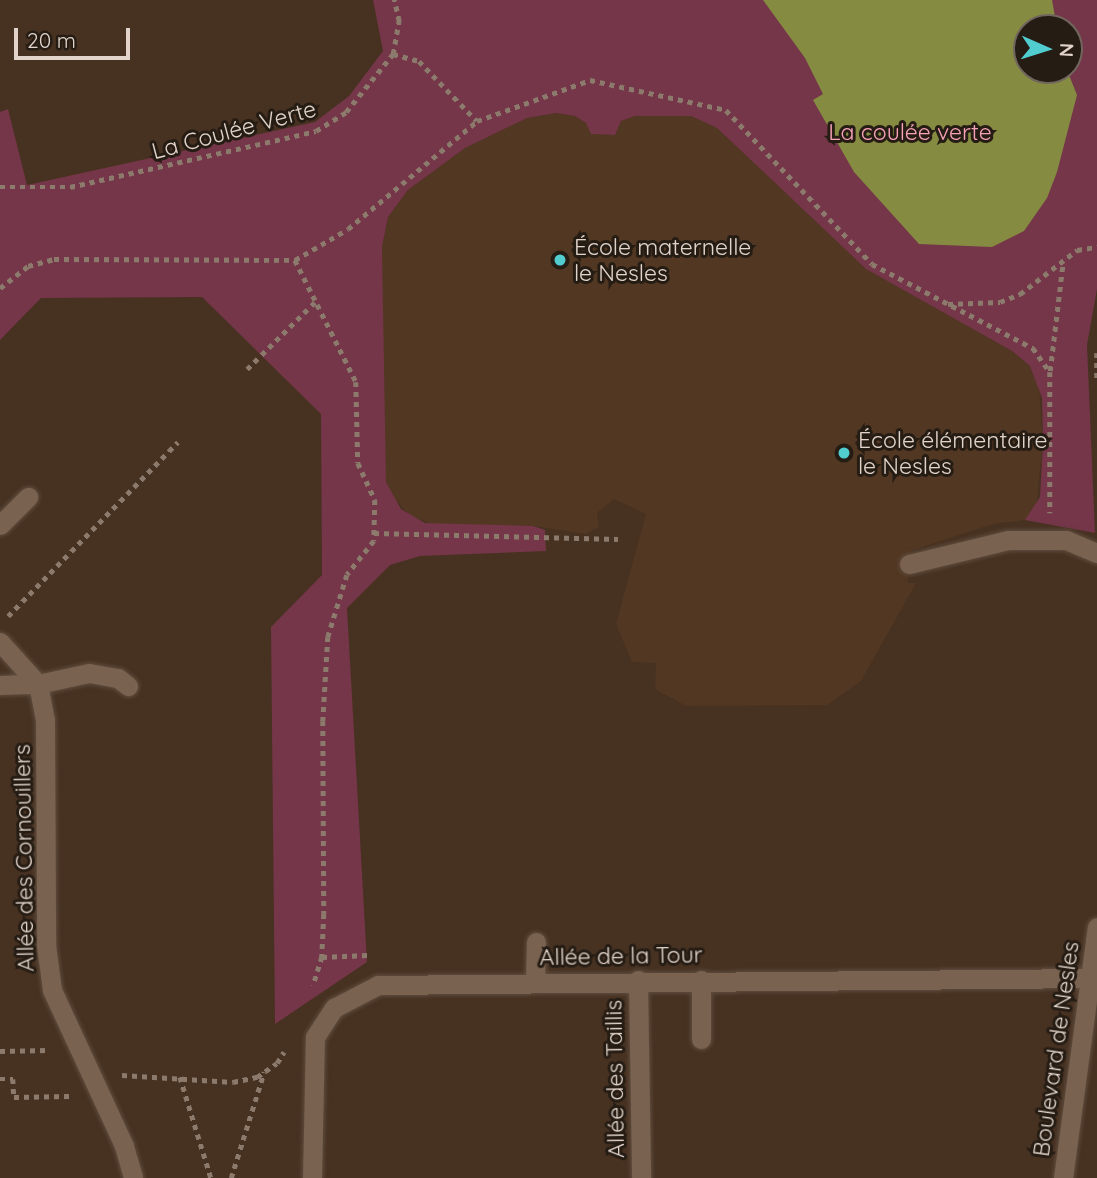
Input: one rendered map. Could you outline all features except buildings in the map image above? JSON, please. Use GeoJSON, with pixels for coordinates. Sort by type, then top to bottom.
{"type":"FeatureCollection","features":[{"type":"Feature","properties":{"kind":"street"},"geometry":{"type":"LineString","coordinates":[[0,525],[28,497]]}},
{"type":"Feature","properties":{"kind":"street"},"geometry":{"type":"LineString","coordinates":[[909,564],[975,545],[1048,538],[1097,552]]}},
{"type":"Feature","properties":{"kind":"street"},"geometry":{"type":"LineString","coordinates":[[0,642],[38,684]]}},
{"type":"Feature","properties":{"kind":"street"},"geometry":{"type":"LineString","coordinates":[[0,685],[38,684],[89,673],[118,678],[128,686]]}},
{"type":"Feature","properties":{"kind":"street","name":"Allée des Cornouillers"},"geometry":{"type":"LineString","coordinates":[[38,684],[45,720],[48,964],[58,1007],[96,1083],[133,1178]]}},
{"type":"Feature","properties":{"kind":"street","name":"Boulevard de Nesles"},"geometry":{"type":"LineString","coordinates":[[1063,1178],[1092,1007],[1090,978],[1097,927]]}},
{"type":"Feature","properties":{"kind":"street"},"geometry":{"type":"LineString","coordinates":[[535,982],[536,942]]}},
{"type":"Feature","properties":{"kind":"street","name":"Allée de la Tour"},"geometry":{"type":"LineString","coordinates":[[312,1178],[315,1037],[334,1008],[355,993],[378,985],[701,979],[1090,978]]}},
{"type":"Feature","properties":{"kind":"street"},"geometry":{"type":"LineString","coordinates":[[701,979],[702,1038]]}},
{"type":"Feature","properties":{"kind":"street","name":"Allée des Taillis"},"geometry":{"type":"LineString","coordinates":[[638,980],[641,1178]]}},
{"type":"Feature","properties":{"kind":"path","name":"La Coulée Verte"},"geometry":{"type":"LineString","coordinates":[[0,187],[70,187],[316,131],[346,112],[393,54],[399,21],[394,0]]}},
{"type":"Feature","properties":{"kind":"path"},"geometry":{"type":"LineString","coordinates":[[393,54],[419,61],[477,121]]}},
{"type":"Feature","properties":{"kind":"path"},"geometry":{"type":"LineString","coordinates":[[0,288],[28,267],[54,259],[295,260],[348,229],[477,121],[590,80],[726,110],[872,264],[1033,348],[1050,372]]}},
{"type":"Feature","properties":{"kind":"path"},"geometry":{"type":"LineString","coordinates":[[947,304],[1010,298],[1037,284],[1077,250],[1097,247]]}},
{"type":"Feature","properties":{"kind":"path"},"geometry":{"type":"LineString","coordinates":[[295,260],[356,382],[358,463],[375,500],[374,541],[347,575],[328,637],[323,722],[324,914],[321,957],[311,990]]}},
{"type":"Feature","properties":{"kind":"path"},"geometry":{"type":"LineString","coordinates":[[1048,538],[1053,475],[1050,372],[1063,260]]}},
{"type":"Feature","properties":{"kind":"path"},"geometry":{"type":"LineString","coordinates":[[247,369],[315,302]]}},
{"type":"Feature","properties":{"kind":"path"},"geometry":{"type":"LineString","coordinates":[[1097,353],[1097,378]]}},
{"type":"Feature","properties":{"kind":"path"},"geometry":{"type":"LineString","coordinates":[[0,624],[178,442]]}},
{"type":"Feature","properties":{"kind":"path"},"geometry":{"type":"LineString","coordinates":[[374,533],[618,539]]}},
{"type":"Feature","properties":{"kind":"path"},"geometry":{"type":"LineString","coordinates":[[135,1074],[233,1082],[264,1072],[277,1063],[290,1041]]}},
{"type":"Feature","properties":{"kind":"path"},"geometry":{"type":"LineString","coordinates":[[0,1051],[44,1050]]}},
{"type":"Feature","properties":{"kind":"path"},"geometry":{"type":"LineString","coordinates":[[231,1178],[264,1072]]}},
{"type":"Feature","properties":{"kind":"path"},"geometry":{"type":"LineString","coordinates":[[180,1077],[211,1178]]}},
{"type":"Feature","properties":{"kind":"path"},"geometry":{"type":"LineString","coordinates":[[0,1079],[13,1079],[14,1097],[73,1095],[96,1083]]}},
{"type":"Feature","properties":{"kind":"shaded area"},"geometry":{"type":"Polygon","coordinates":[[[763,0],[1052,0],[1054,14],[1013,14],[1013,84],[1073,84],[1077,95],[1057,172],[1047,198],[1024,231],[992,247],[919,244],[854,172],[813,100],[823,94],[805,58],[763,0]]]}},
{"type":"Feature","properties":{"kind":"shaded area"},"geometry":{"type":"Polygon","coordinates":[[[556,113],[575,116],[586,123],[592,134],[615,135],[621,121],[635,116],[691,116],[717,128],[866,269],[1012,351],[1030,366],[1039,384],[1043,442],[1036,510],[1025,520],[993,524],[910,551],[908,583],[916,583],[861,681],[827,705],[686,706],[655,689],[656,663],[632,662],[616,624],[646,514],[614,499],[597,513],[599,527],[586,534],[533,526],[431,524],[409,515],[389,492],[384,472],[382,247],[388,217],[408,190],[465,148],[527,118],[556,113]]]}},
{"type":"Feature","properties":{"kind":"green space","name":"La coulée verte"},"geometry":{"type":"Polygon","coordinates":[[[373,0],[1097,0],[1097,289],[1087,345],[1095,533],[1025,520],[1040,497],[1043,442],[1042,398],[1030,366],[1012,351],[866,269],[717,128],[691,116],[635,116],[621,121],[615,135],[591,134],[586,123],[575,116],[556,113],[527,118],[465,148],[408,190],[388,217],[382,247],[386,482],[401,509],[425,523],[533,526],[545,530],[546,551],[420,556],[390,565],[347,608],[367,962],[275,1024],[271,627],[322,575],[321,414],[202,297],[41,298],[0,340],[0,112],[8,109],[27,185],[315,122],[349,96],[383,51],[373,0]]]}},
{"type":"Feature","properties":{"kind":"place","name":"École maternelle le Nesles"},"geometry":{"type":"Point","coordinates":[560,260]}},
{"type":"Feature","properties":{"kind":"place","name":"École élémentaire le Nesles"},"geometry":{"type":"Point","coordinates":[844,453]}}]}
